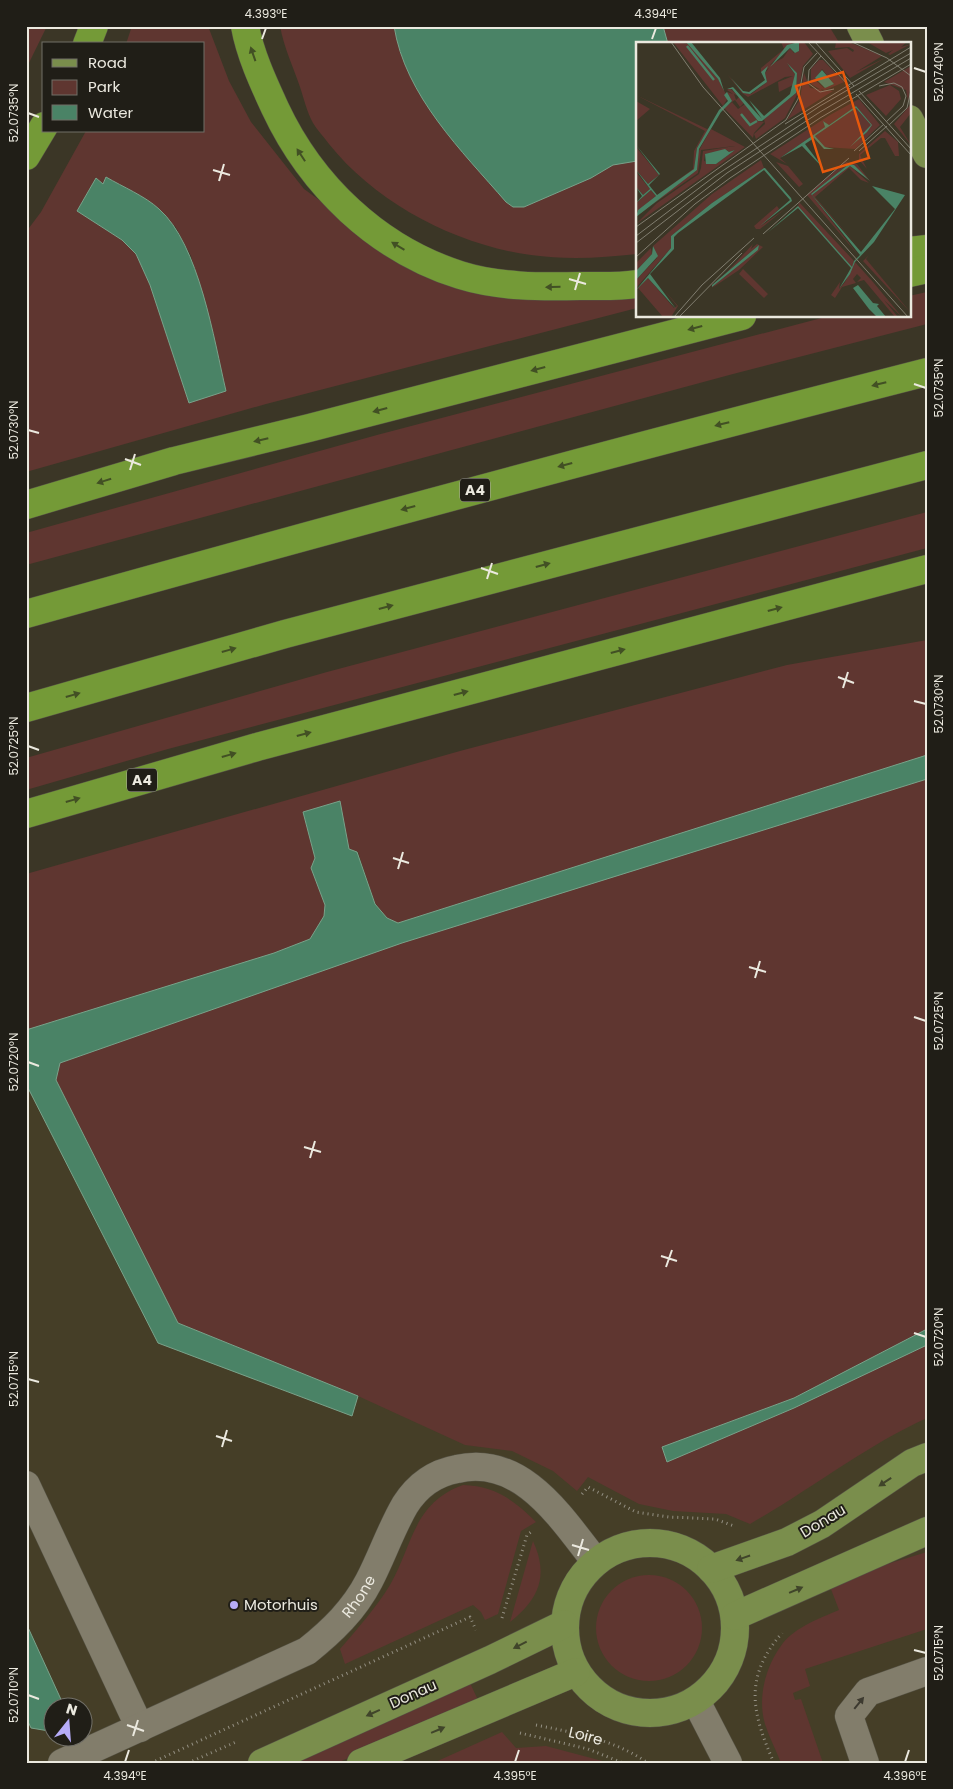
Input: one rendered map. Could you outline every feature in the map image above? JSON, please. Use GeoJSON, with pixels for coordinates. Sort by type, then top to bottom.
{"type":"FeatureCollection","features":[{"type":"Feature","properties":{"kind":"highway"},"geometry":{"type":"LineString","coordinates":[[88,42],[94,26]]}},
{"type":"Feature","properties":{"kind":"highway"},"geometry":{"type":"LineString","coordinates":[[245,26],[263,82],[286,131],[331,194],[376,232],[434,266],[461,276],[489,282],[542,287],[636,284]]}},
{"type":"Feature","properties":{"kind":"highway"},"geometry":{"type":"LineString","coordinates":[[26,156],[42,129]]}},
{"type":"Feature","properties":{"kind":"highway"},"geometry":{"type":"LineString","coordinates":[[910,251],[927,249]]}},
{"type":"Feature","properties":{"kind":"highway"},"geometry":{"type":"LineString","coordinates":[[910,274],[927,269]]}},
{"type":"Feature","properties":{"kind":"highway"},"geometry":{"type":"LineString","coordinates":[[26,505],[174,461],[734,318]]}},
{"type":"Feature","properties":{"kind":"highway","name":"A4"},"geometry":{"type":"LineString","coordinates":[[26,614],[337,527],[645,444],[927,372]]}},
{"type":"Feature","properties":{"kind":"highway"},"geometry":{"type":"LineString","coordinates":[[26,708],[285,634],[927,465]]}},
{"type":"Feature","properties":{"kind":"highway","name":"A4"},"geometry":{"type":"LineString","coordinates":[[26,814],[257,747],[927,569]]}},
{"type":"Feature","properties":{"kind":"main road"},"geometry":{"type":"LineString","coordinates":[[861,26],[869,42]]}},
{"type":"Feature","properties":{"kind":"main road"},"geometry":{"type":"LineString","coordinates":[[910,121],[926,151]]}},
{"type":"Feature","properties":{"kind":"main road","name":"Donau"},"geometry":{"type":"LineString","coordinates":[[711,1569],[787,1542],[822,1524],[912,1463],[927,1457]]}},
{"type":"Feature","properties":{"kind":"main road"},"geometry":{"type":"LineString","coordinates":[[735,1616],[927,1531]]}},
{"type":"Feature","properties":{"kind":"main road"},"geometry":{"type":"LineString","coordinates":[[655,1543],[686,1551],[711,1569],[727,1591],[735,1616],[734,1644],[731,1658],[717,1682],[696,1701],[664,1713],[630,1712],[599,1698],[576,1672],[567,1649],[564,1624],[570,1596],[586,1572],[607,1554],[630,1545],[655,1543]]}},
{"type":"Feature","properties":{"kind":"main road","name":"Donau"},"geometry":{"type":"LineString","coordinates":[[262,1763],[483,1664],[564,1624]]}},
{"type":"Feature","properties":{"kind":"main road"},"geometry":{"type":"LineString","coordinates":[[361,1763],[576,1672]]}},
{"type":"Feature","properties":{"kind":"street","name":"Rhone"},"geometry":{"type":"LineString","coordinates":[[62,1763],[307,1651],[314,1646],[340,1624],[368,1582],[395,1524],[416,1491],[437,1475],[450,1470],[469,1466],[484,1467],[520,1479],[540,1495],[557,1513],[596,1562]]}},
{"type":"Feature","properties":{"kind":"street"},"geometry":{"type":"LineString","coordinates":[[26,1485],[140,1728]]}},
{"type":"Feature","properties":{"kind":"street"},"geometry":{"type":"LineString","coordinates":[[865,1763],[849,1716],[868,1692],[927,1672]]}},
{"type":"Feature","properties":{"kind":"street"},"geometry":{"type":"LineString","coordinates":[[696,1701],[728,1763]]}},
{"type":"Feature","properties":{"kind":"path"},"geometry":{"type":"LineString","coordinates":[[151,1763],[470,1617]]}},
{"type":"Feature","properties":{"kind":"path","name":"Loire"},"geometry":{"type":"LineString","coordinates":[[529,1723],[582,1734],[629,1750],[648,1763]]}},
{"type":"Feature","properties":{"kind":"shaded area"},"geometry":{"type":"Polygon","coordinates":[[[927,676],[927,1763],[26,1763],[26,926],[927,676]]]}},
{"type":"Feature","properties":{"kind":"green space"},"geometry":{"type":"Polygon","coordinates":[[[26,26],[47,26],[26,69],[26,26]]]}},
{"type":"Feature","properties":{"kind":"green space"},"geometry":{"type":"Polygon","coordinates":[[[132,26],[208,26],[229,81],[251,122],[304,189],[395,255],[636,293],[636,308],[266,404],[26,472],[26,232],[41,212],[85,132],[205,132],[205,42],[127,42],[132,26]],[[96,178],[77,211],[122,240],[136,254],[150,285],[189,402],[226,391],[191,256],[175,226],[106,178],[103,184],[96,178]]]}},
{"type":"Feature","properties":{"kind":"green space"},"geometry":{"type":"Polygon","coordinates":[[[280,26],[394,26],[400,52],[410,76],[423,99],[454,142],[506,202],[524,207],[591,178],[613,165],[636,161],[636,254],[571,258],[544,257],[503,250],[474,242],[447,231],[420,218],[394,202],[370,185],[348,165],[315,126],[307,110],[280,26]]]}},
{"type":"Feature","properties":{"kind":"green space"},"geometry":{"type":"Polygon","coordinates":[[[663,26],[829,26],[839,42],[667,42],[663,26]]]}},
{"type":"Feature","properties":{"kind":"green space"},"geometry":{"type":"Polygon","coordinates":[[[927,292],[927,324],[733,374],[26,565],[26,533],[377,435],[821,318],[910,318],[910,296],[927,292]]]}},
{"type":"Feature","properties":{"kind":"green space"},"geometry":{"type":"Polygon","coordinates":[[[927,512],[927,548],[168,749],[26,790],[26,758],[327,672],[927,512]]]}},
{"type":"Feature","properties":{"kind":"green space"},"geometry":{"type":"Polygon","coordinates":[[[927,640],[927,755],[398,923],[387,918],[375,903],[358,852],[349,849],[340,801],[303,812],[315,858],[311,868],[325,905],[324,916],[310,939],[274,953],[26,1030],[26,874],[460,751],[787,665],[927,640]]]}},
{"type":"Feature","properties":{"kind":"green space"},"geometry":{"type":"Polygon","coordinates":[[[927,779],[927,1329],[794,1398],[662,1448],[668,1461],[794,1408],[927,1345],[927,1418],[860,1455],[750,1524],[726,1514],[673,1511],[639,1504],[588,1477],[577,1491],[553,1471],[512,1451],[465,1445],[358,1396],[178,1323],[56,1080],[60,1063],[402,943],[927,779]]]}},
{"type":"Feature","properties":{"kind":"green space"},"geometry":{"type":"Polygon","coordinates":[[[463,1485],[494,1491],[512,1501],[536,1522],[521,1531],[498,1614],[485,1620],[481,1612],[473,1605],[345,1664],[340,1649],[373,1610],[390,1585],[416,1527],[424,1514],[446,1493],[463,1485]]]}},
{"type":"Feature","properties":{"kind":"green space"},"geometry":{"type":"Polygon","coordinates":[[[533,1541],[540,1565],[538,1586],[528,1605],[510,1622],[533,1541]]]}},
{"type":"Feature","properties":{"kind":"green space"},"geometry":{"type":"Polygon","coordinates":[[[927,1552],[927,1629],[805,1669],[810,1686],[793,1693],[795,1700],[801,1699],[823,1763],[781,1763],[768,1734],[762,1703],[768,1671],[783,1643],[801,1628],[839,1610],[829,1584],[848,1576],[927,1552]]]}},
{"type":"Feature","properties":{"kind":"green space"},"geometry":{"type":"Polygon","coordinates":[[[649,1575],[669,1579],[687,1590],[698,1608],[702,1628],[698,1648],[687,1666],[669,1677],[649,1681],[629,1677],[611,1666],[600,1648],[596,1628],[600,1608],[611,1590],[629,1579],[649,1575]]]}},
{"type":"Feature","properties":{"kind":"green space"},"geometry":{"type":"Polygon","coordinates":[[[469,1681],[478,1700],[337,1763],[294,1763],[469,1681]]]}},
{"type":"Feature","properties":{"kind":"green space"},"geometry":{"type":"Polygon","coordinates":[[[502,1732],[516,1748],[546,1746],[610,1763],[433,1763],[502,1732]]]}},
{"type":"Feature","properties":{"kind":"water"},"geometry":{"type":"Polygon","coordinates":[[[394,26],[663,26],[667,42],[636,42],[636,161],[613,165],[591,178],[524,207],[513,207],[506,202],[454,142],[423,99],[410,76],[400,52],[394,26]]]}},
{"type":"Feature","properties":{"kind":"water"},"geometry":{"type":"Polygon","coordinates":[[[106,177],[141,196],[159,209],[173,225],[185,245],[203,294],[226,391],[189,403],[150,285],[136,254],[122,240],[77,211],[96,178],[103,184],[106,177]]]}},
{"type":"Feature","properties":{"kind":"water"},"geometry":{"type":"Polygon","coordinates":[[[927,755],[927,779],[402,943],[60,1063],[56,1080],[178,1323],[358,1396],[352,1416],[158,1343],[26,1084],[26,1030],[274,953],[310,939],[324,916],[325,905],[311,868],[315,858],[303,812],[340,801],[349,849],[357,852],[375,904],[387,918],[398,923],[927,755]]]}},
{"type":"Feature","properties":{"kind":"water"},"geometry":{"type":"Polygon","coordinates":[[[927,1329],[927,1345],[794,1408],[667,1462],[662,1447],[794,1398],[927,1329]]]}},
{"type":"Feature","properties":{"kind":"water"},"geometry":{"type":"Polygon","coordinates":[[[26,1623],[59,1696],[42,1696],[42,1730],[31,1728],[26,1717],[26,1623]]]}},
{"type":"Feature","properties":{"kind":"place","name":"Motorhuis"},"geometry":{"type":"Point","coordinates":[234,1605]}}]}
